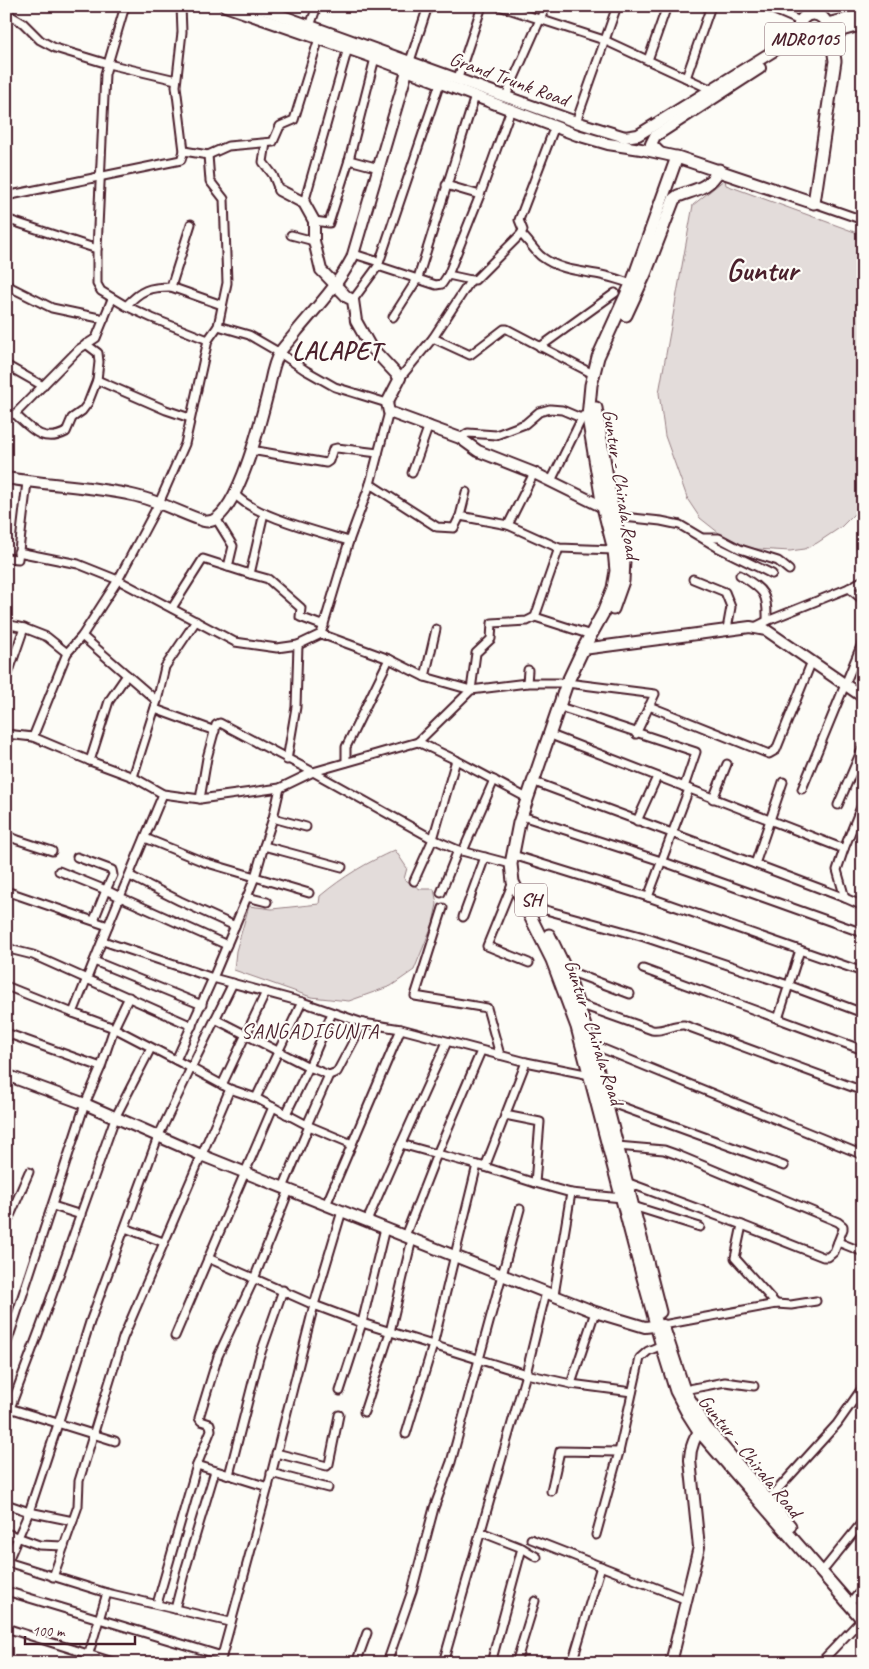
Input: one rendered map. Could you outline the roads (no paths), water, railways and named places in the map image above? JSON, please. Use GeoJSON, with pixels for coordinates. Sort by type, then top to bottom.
{"type":"FeatureCollection","features":[{"type":"Feature","properties":{"kind":"main road","name":"MDR0105"},"geometry":{"type":"LineString","coordinates":[[810,13],[822,16],[826,32],[816,42],[812,42],[802,36],[799,30],[810,13]]}},
{"type":"Feature","properties":{"kind":"main road"},"geometry":{"type":"LineString","coordinates":[[826,32],[863,15]]}},
{"type":"Feature","properties":{"kind":"main road"},"geometry":{"type":"LineString","coordinates":[[826,32],[863,24]]}},
{"type":"Feature","properties":{"kind":"main road"},"geometry":{"type":"LineString","coordinates":[[677,156],[814,203],[835,61],[833,47],[826,32]]}},
{"type":"Feature","properties":{"kind":"main road","name":"Guntur - Chirala Road"},"geometry":{"type":"LineString","coordinates":[[587,649],[590,634],[603,613],[613,588],[616,571],[614,550],[603,507],[585,415],[593,374],[602,347],[632,284],[677,156]]}},
{"type":"Feature","properties":{"kind":"main road","name":"Guntur - Chirala Road"},"geometry":{"type":"LineString","coordinates":[[719,170],[712,181],[706,186],[674,199],[645,274],[600,374],[596,396],[596,414],[614,516],[624,560],[623,581],[612,611],[587,649],[571,683],[527,798],[519,823],[513,882],[544,943],[577,1027],[622,1198],[660,1326],[684,1390],[702,1428],[769,1499],[863,1608]]}},
{"type":"Feature","properties":{"kind":"main road","name":"Guntur - Chirala Road"},"geometry":{"type":"LineString","coordinates":[[571,683],[566,709],[514,859],[520,881],[566,970],[579,1004],[632,1206],[660,1326],[662,1345],[681,1401],[862,1619]]}},
{"type":"Feature","properties":{"kind":"street"},"geometry":{"type":"LineString","coordinates":[[125,6],[105,74],[97,284],[112,299],[152,318],[208,340]]}},
{"type":"Feature","properties":{"kind":"street"},"geometry":{"type":"LineString","coordinates":[[6,196],[181,160],[184,152],[176,86],[182,32],[180,6]]}},
{"type":"Feature","properties":{"kind":"street","name":"Grand Trunk Road"},"geometry":{"type":"LineString","coordinates":[[225,6],[375,58],[458,78],[616,135],[632,136],[802,36]]}},
{"type":"Feature","properties":{"kind":"street","name":"Grand Trunk Road"},"geometry":{"type":"LineString","coordinates":[[255,6],[408,66],[440,83],[555,126],[608,144],[660,153]]}},
{"type":"Feature","properties":{"kind":"street"},"geometry":{"type":"LineString","coordinates":[[310,26],[317,6]]}},
{"type":"Feature","properties":{"kind":"street"},"geometry":{"type":"LineString","coordinates":[[6,478],[133,495],[204,521],[212,522],[216,520],[235,494],[252,450],[280,352],[335,285],[354,254],[408,66],[428,6]]}},
{"type":"Feature","properties":{"kind":"street"},"geometry":{"type":"LineString","coordinates":[[458,78],[482,6]]}},
{"type":"Feature","properties":{"kind":"street"},"geometry":{"type":"LineString","coordinates":[[499,6],[604,40],[712,90]]}},
{"type":"Feature","properties":{"kind":"street"},"geometry":{"type":"LineString","coordinates":[[506,96],[546,6]]}},
{"type":"Feature","properties":{"kind":"street"},"geometry":{"type":"LineString","coordinates":[[576,122],[617,6]]}},
{"type":"Feature","properties":{"kind":"street"},"geometry":{"type":"LineString","coordinates":[[648,60],[667,6]]}},
{"type":"Feature","properties":{"kind":"street"},"geometry":{"type":"LineString","coordinates":[[686,78],[711,6]]}},
{"type":"Feature","properties":{"kind":"street"},"geometry":{"type":"LineString","coordinates":[[765,6],[810,13]]}},
{"type":"Feature","properties":{"kind":"street"},"geometry":{"type":"LineString","coordinates":[[6,13],[23,23],[46,43],[77,56],[176,80]]}},
{"type":"Feature","properties":{"kind":"street","name":"MDR0105"},"geometry":{"type":"LineString","coordinates":[[677,156],[660,153],[651,144],[655,136],[802,36]]}},
{"type":"Feature","properties":{"kind":"street"},"geometry":{"type":"LineString","coordinates":[[184,152],[208,155],[228,146],[273,142],[280,126],[294,120],[320,38]]}},
{"type":"Feature","properties":{"kind":"street"},"geometry":{"type":"LineString","coordinates":[[304,203],[348,48]]}},
{"type":"Feature","properties":{"kind":"street"},"geometry":{"type":"LineString","coordinates":[[314,221],[329,223],[349,160],[375,58]]}},
{"type":"Feature","properties":{"kind":"street"},"geometry":{"type":"LineString","coordinates":[[353,300],[379,264],[440,83]]}},
{"type":"Feature","properties":{"kind":"street"},"geometry":{"type":"LineString","coordinates":[[393,318],[418,278],[474,96]]}},
{"type":"Feature","properties":{"kind":"street"},"geometry":{"type":"LineString","coordinates":[[354,254],[440,285],[448,275],[480,195],[511,109]]}},
{"type":"Feature","properties":{"kind":"street"},"geometry":{"type":"LineString","coordinates":[[18,552],[78,564],[118,580],[235,642],[277,648],[298,645],[321,634],[349,541],[370,484],[388,408],[400,378],[432,338],[472,280],[475,280],[521,234],[522,230],[519,220],[555,126]]}},
{"type":"Feature","properties":{"kind":"street"},"geometry":{"type":"LineString","coordinates":[[266,142],[263,162],[273,175],[279,190],[304,203],[314,221],[314,241],[321,270],[353,300],[356,322],[370,346],[400,378]]}},
{"type":"Feature","properties":{"kind":"street"},"geometry":{"type":"LineString","coordinates":[[33,736],[66,653],[82,636],[118,580],[159,503],[185,444],[208,340],[218,326],[227,284],[224,199],[210,181],[208,155]]}},
{"type":"Feature","properties":{"kind":"street"},"geometry":{"type":"LineString","coordinates":[[349,160],[379,168]]}},
{"type":"Feature","properties":{"kind":"street"},"geometry":{"type":"LineString","coordinates":[[446,185],[480,195]]}},
{"type":"Feature","properties":{"kind":"street"},"geometry":{"type":"LineString","coordinates":[[814,203],[863,220]]}},
{"type":"Feature","properties":{"kind":"street"},"geometry":{"type":"LineString","coordinates":[[6,219],[97,249]]}},
{"type":"Feature","properties":{"kind":"street"},"geometry":{"type":"LineString","coordinates":[[171,287],[191,224]]}},
{"type":"Feature","properties":{"kind":"street"},"geometry":{"type":"LineString","coordinates":[[521,234],[530,242],[539,255],[550,262],[579,273],[600,275],[632,284]]}},
{"type":"Feature","properties":{"kind":"street"},"geometry":{"type":"LineString","coordinates":[[291,235],[314,241]]}},
{"type":"Feature","properties":{"kind":"street"},"geometry":{"type":"LineString","coordinates":[[448,275],[472,280]]}},
{"type":"Feature","properties":{"kind":"street"},"geometry":{"type":"LineString","coordinates":[[6,285],[52,308],[104,319]]}},
{"type":"Feature","properties":{"kind":"street"},"geometry":{"type":"LineString","coordinates":[[126,306],[142,291],[158,287],[171,287],[222,305]]}},
{"type":"Feature","properties":{"kind":"street"},"geometry":{"type":"LineString","coordinates":[[540,346],[615,293]]}},
{"type":"Feature","properties":{"kind":"street"},"geometry":{"type":"LineString","coordinates":[[6,415],[15,414],[86,344],[96,338],[112,299]]}},
{"type":"Feature","properties":{"kind":"street"},"geometry":{"type":"LineString","coordinates":[[218,326],[249,334],[280,352],[305,370],[335,386],[460,438],[478,451],[534,473],[603,507]]}},
{"type":"Feature","properties":{"kind":"street"},"geometry":{"type":"LineString","coordinates":[[432,338],[470,355],[504,329],[507,329],[593,374]]}},
{"type":"Feature","properties":{"kind":"street"},"geometry":{"type":"LineString","coordinates":[[15,414],[39,435],[62,434],[68,429],[72,418],[85,408],[97,380],[98,353],[86,344]]}},
{"type":"Feature","properties":{"kind":"street"},"geometry":{"type":"LineString","coordinates":[[6,365],[43,386]]}},
{"type":"Feature","properties":{"kind":"street"},"geometry":{"type":"LineString","coordinates":[[97,380],[166,410],[190,418]]}},
{"type":"Feature","properties":{"kind":"street"},"geometry":{"type":"LineString","coordinates":[[460,438],[468,433],[496,434],[525,424],[539,412],[550,409],[585,415],[550,481]]}},
{"type":"Feature","properties":{"kind":"street"},"geometry":{"type":"LineString","coordinates":[[412,473],[429,425]]}},
{"type":"Feature","properties":{"kind":"street"},"geometry":{"type":"LineString","coordinates":[[252,450],[326,463],[329,461],[334,449],[337,448],[378,453]]}},
{"type":"Feature","properties":{"kind":"street"},"geometry":{"type":"LineString","coordinates":[[508,524],[534,473]]}},
{"type":"Feature","properties":{"kind":"street"},"geometry":{"type":"LineString","coordinates":[[6,558],[18,559],[27,482]]}},
{"type":"Feature","properties":{"kind":"street"},"geometry":{"type":"LineString","coordinates":[[370,484],[436,527],[454,528],[460,516],[466,492]]}},
{"type":"Feature","properties":{"kind":"street"},"geometry":{"type":"LineString","coordinates":[[235,494],[244,503],[264,513],[349,541]]}},
{"type":"Feature","properties":{"kind":"street"},"geometry":{"type":"LineString","coordinates":[[250,574],[264,513]]}},
{"type":"Feature","properties":{"kind":"street"},"geometry":{"type":"LineString","coordinates":[[460,516],[508,524],[559,548],[614,550]]}},
{"type":"Feature","properties":{"kind":"street"},"geometry":{"type":"LineString","coordinates":[[614,516],[672,522],[704,538],[724,551],[772,574]]}},
{"type":"Feature","properties":{"kind":"street"},"geometry":{"type":"LineString","coordinates":[[216,520],[234,546],[228,567]]}},
{"type":"Feature","properties":{"kind":"street"},"geometry":{"type":"LineString","coordinates":[[704,538],[718,538],[740,549],[778,561],[789,570]]}},
{"type":"Feature","properties":{"kind":"street"},"geometry":{"type":"LineString","coordinates":[[6,734],[33,736],[90,761],[133,777],[163,794],[200,800],[280,788],[313,772],[418,742],[471,690],[476,653],[491,639],[492,623],[526,621],[535,616],[559,548]]}},
{"type":"Feature","properties":{"kind":"street"},"geometry":{"type":"LineString","coordinates":[[172,608],[203,559],[268,579],[301,608],[300,617],[324,626]]}},
{"type":"Feature","properties":{"kind":"street"},"geometry":{"type":"LineString","coordinates":[[740,575],[760,587],[768,601],[767,621]]}},
{"type":"Feature","properties":{"kind":"street"},"geometry":{"type":"LineString","coordinates":[[693,580],[725,592],[731,607],[727,629]]}},
{"type":"Feature","properties":{"kind":"street"},"geometry":{"type":"LineString","coordinates":[[755,627],[850,588],[863,580]]}},
{"type":"Feature","properties":{"kind":"street"},"geometry":{"type":"LineString","coordinates":[[850,588],[863,600]]}},
{"type":"Feature","properties":{"kind":"street"},"geometry":{"type":"LineString","coordinates":[[535,616],[590,634]]}},
{"type":"Feature","properties":{"kind":"street"},"geometry":{"type":"LineString","coordinates":[[133,777],[158,701],[165,667],[196,621]]}},
{"type":"Feature","properties":{"kind":"street"},"geometry":{"type":"LineString","coordinates":[[6,624],[24,628],[47,637],[66,653]]}},
{"type":"Feature","properties":{"kind":"street"},"geometry":{"type":"LineString","coordinates":[[587,649],[727,629],[755,627],[766,630],[863,697]]}},
{"type":"Feature","properties":{"kind":"street"},"geometry":{"type":"LineString","coordinates":[[6,680],[24,628]]}},
{"type":"Feature","properties":{"kind":"street"},"geometry":{"type":"LineString","coordinates":[[425,677],[436,630]]}},
{"type":"Feature","properties":{"kind":"street"},"geometry":{"type":"LineString","coordinates":[[321,634],[388,659],[425,677],[471,690],[527,683],[571,683],[655,694],[636,734]]}},
{"type":"Feature","properties":{"kind":"street"},"geometry":{"type":"LineString","coordinates":[[82,636],[158,701]]}},
{"type":"Feature","properties":{"kind":"street"},"geometry":{"type":"LineString","coordinates":[[802,789],[863,641]]}},
{"type":"Feature","properties":{"kind":"street"},"geometry":{"type":"LineString","coordinates":[[287,760],[296,707],[298,645]]}},
{"type":"Feature","properties":{"kind":"street"},"geometry":{"type":"LineString","coordinates":[[346,762],[346,747],[388,659]]}},
{"type":"Feature","properties":{"kind":"street"},"geometry":{"type":"LineString","coordinates":[[649,706],[770,754],[776,750],[812,661]]}},
{"type":"Feature","properties":{"kind":"street"},"geometry":{"type":"LineString","coordinates":[[527,683],[528,670]]}},
{"type":"Feature","properties":{"kind":"street"},"geometry":{"type":"LineString","coordinates":[[90,761],[108,701],[127,675]]}},
{"type":"Feature","properties":{"kind":"street"},"geometry":{"type":"LineString","coordinates":[[155,709],[215,732]]}},
{"type":"Feature","properties":{"kind":"street"},"geometry":{"type":"LineString","coordinates":[[566,709],[636,734],[696,752],[687,788],[648,897]]}},
{"type":"Feature","properties":{"kind":"street"},"geometry":{"type":"LineString","coordinates":[[200,800],[216,725],[220,723],[287,760],[313,772],[432,839],[460,850],[485,857],[514,859],[648,897],[863,972]]}},
{"type":"Feature","properties":{"kind":"street"},"geometry":{"type":"LineString","coordinates":[[556,737],[844,849]]}},
{"type":"Feature","properties":{"kind":"street"},"geometry":{"type":"LineString","coordinates":[[418,742],[527,798]]}},
{"type":"Feature","properties":{"kind":"street"},"geometry":{"type":"LineString","coordinates":[[838,806],[863,747]]}},
{"type":"Feature","properties":{"kind":"street"},"geometry":{"type":"LineString","coordinates":[[414,881],[432,839],[456,760]]}},
{"type":"Feature","properties":{"kind":"street"},"geometry":{"type":"LineString","coordinates":[[714,799],[727,764]]}},
{"type":"Feature","properties":{"kind":"street"},"geometry":{"type":"LineString","coordinates":[[637,821],[657,777]]}},
{"type":"Feature","properties":{"kind":"street"},"geometry":{"type":"LineString","coordinates":[[441,893],[494,780]]}},
{"type":"Feature","properties":{"kind":"street"},"geometry":{"type":"LineString","coordinates":[[755,864],[782,782]]}},
{"type":"Feature","properties":{"kind":"street"},"geometry":{"type":"LineString","coordinates":[[540,784],[637,821],[672,832],[863,906]]}},
{"type":"Feature","properties":{"kind":"street"},"geometry":{"type":"LineString","coordinates":[[176,1060],[202,1005],[255,877],[280,788]]}},
{"type":"Feature","properties":{"kind":"street"},"geometry":{"type":"LineString","coordinates":[[73,1012],[163,794]]}},
{"type":"Feature","properties":{"kind":"street"},"geometry":{"type":"LineString","coordinates":[[845,898],[837,873],[844,849],[863,802]]}},
{"type":"Feature","properties":{"kind":"street"},"geometry":{"type":"LineString","coordinates":[[273,818],[306,827]]}},
{"type":"Feature","properties":{"kind":"street"},"geometry":{"type":"LineString","coordinates":[[528,818],[661,861],[863,933]]}},
{"type":"Feature","properties":{"kind":"street"},"geometry":{"type":"LineString","coordinates":[[6,835],[52,851]]}},
{"type":"Feature","properties":{"kind":"street"},"geometry":{"type":"LineString","coordinates":[[146,838],[204,862],[309,893]]}},
{"type":"Feature","properties":{"kind":"street"},"geometry":{"type":"LineString","coordinates":[[264,846],[342,867]]}},
{"type":"Feature","properties":{"kind":"street"},"geometry":{"type":"LineString","coordinates":[[78,857],[112,870],[113,875],[94,920]]}},
{"type":"Feature","properties":{"kind":"street"},"geometry":{"type":"LineString","coordinates":[[463,917],[485,857]]}},
{"type":"Feature","properties":{"kind":"street"},"geometry":{"type":"LineString","coordinates":[[59,871],[120,896],[227,945]]}},
{"type":"Feature","properties":{"kind":"street"},"geometry":{"type":"LineString","coordinates":[[130,876],[235,926]]}},
{"type":"Feature","properties":{"kind":"street"},"geometry":{"type":"LineString","coordinates":[[513,882],[487,946],[529,964]]}},
{"type":"Feature","properties":{"kind":"street"},"geometry":{"type":"LineString","coordinates":[[6,891],[108,926]]}},
{"type":"Feature","properties":{"kind":"street"},"geometry":{"type":"LineString","coordinates":[[247,897],[267,902]]}},
{"type":"Feature","properties":{"kind":"street"},"geometry":{"type":"LineString","coordinates":[[443,908],[415,996],[487,1008],[500,1055]]}},
{"type":"Feature","properties":{"kind":"street"},"geometry":{"type":"LineString","coordinates":[[535,908],[644,936],[788,985],[863,1013]]}},
{"type":"Feature","properties":{"kind":"street"},"geometry":{"type":"LineString","coordinates":[[103,941],[213,978],[302,1002],[363,1023],[402,1029],[526,1062],[591,1075]]}},
{"type":"Feature","properties":{"kind":"street"},"geometry":{"type":"LineString","coordinates":[[6,946],[13,950],[33,955],[87,978],[192,1026]]}},
{"type":"Feature","properties":{"kind":"street"},"geometry":{"type":"LineString","coordinates":[[778,1019],[800,950]]}},
{"type":"Feature","properties":{"kind":"street"},"geometry":{"type":"LineString","coordinates":[[94,961],[202,1005]]}},
{"type":"Feature","properties":{"kind":"street"},"geometry":{"type":"LineString","coordinates":[[566,970],[630,994]]}},
{"type":"Feature","properties":{"kind":"street"},"geometry":{"type":"LineString","coordinates":[[643,970],[863,1050]]}},
{"type":"Feature","properties":{"kind":"street"},"geometry":{"type":"LineString","coordinates":[[230,1622],[107,1593],[7,1564],[29,1512],[90,1322],[158,1137],[233,983]]}},
{"type":"Feature","properties":{"kind":"street"},"geometry":{"type":"LineString","coordinates":[[6,986],[114,1028],[226,1087],[256,1098],[308,1126],[352,1144]]}},
{"type":"Feature","properties":{"kind":"street"},"geometry":{"type":"LineString","coordinates":[[53,1577],[79,1502],[79,1481],[123,1338],[200,1155],[246,1035],[266,992]]}},
{"type":"Feature","properties":{"kind":"street"},"geometry":{"type":"LineString","coordinates":[[6,1346],[85,1104],[101,1067],[114,1028],[129,998]]}},
{"type":"Feature","properties":{"kind":"street"},"geometry":{"type":"LineString","coordinates":[[256,1098],[302,1002]]}},
{"type":"Feature","properties":{"kind":"street"},"geometry":{"type":"LineString","coordinates":[[579,1004],[652,1030],[660,1031],[684,1025],[863,1091]]}},
{"type":"Feature","properties":{"kind":"street"},"geometry":{"type":"LineString","coordinates":[[286,1114],[332,1013]]}},
{"type":"Feature","properties":{"kind":"street"},"geometry":{"type":"LineString","coordinates":[[215,1020],[329,1075],[337,1072],[363,1023]]}},
{"type":"Feature","properties":{"kind":"street"},"geometry":{"type":"LineString","coordinates":[[326,1205],[402,1029]]}},
{"type":"Feature","properties":{"kind":"street"},"geometry":{"type":"LineString","coordinates":[[6,1033],[101,1067]]}},
{"type":"Feature","properties":{"kind":"street"},"geometry":{"type":"LineString","coordinates":[[367,1221],[447,1042]]}},
{"type":"Feature","properties":{"kind":"street"},"geometry":{"type":"LineString","coordinates":[[591,1044],[863,1155]]}},
{"type":"Feature","properties":{"kind":"street"},"geometry":{"type":"LineString","coordinates":[[6,1419],[8,1408],[81,1215],[115,1118],[151,1048]]}},
{"type":"Feature","properties":{"kind":"street"},"geometry":{"type":"LineString","coordinates":[[364,1412],[390,1332],[409,1238],[437,1154],[481,1051]]}},
{"type":"Feature","properties":{"kind":"street"},"geometry":{"type":"LineString","coordinates":[[406,1434],[481,1166],[505,1115],[526,1062]]}},
{"type":"Feature","properties":{"kind":"street"},"geometry":{"type":"LineString","coordinates":[[6,1075],[85,1104],[200,1155],[595,1312],[640,1326],[660,1326],[776,1304],[791,1305],[816,1301]]}},
{"type":"Feature","properties":{"kind":"street"},"geometry":{"type":"LineString","coordinates":[[157,1604],[197,1465],[211,1430],[210,1424],[201,1421],[200,1418],[219,1353],[254,1279],[308,1126],[329,1075]]}},
{"type":"Feature","properties":{"kind":"street"},"geometry":{"type":"LineString","coordinates":[[606,1101],[784,1166]]}},
{"type":"Feature","properties":{"kind":"street"},"geometry":{"type":"LineString","coordinates":[[175,1336],[273,1107]]}},
{"type":"Feature","properties":{"kind":"street"},"geometry":{"type":"LineString","coordinates":[[505,1115],[540,1122],[535,1183]]}},
{"type":"Feature","properties":{"kind":"street"},"geometry":{"type":"LineString","coordinates":[[401,1144],[571,1193],[622,1198]]}},
{"type":"Feature","properties":{"kind":"street"},"geometry":{"type":"LineString","coordinates":[[617,1146],[669,1152],[838,1222],[843,1226],[831,1256],[822,1257],[626,1182]]}},
{"type":"Feature","properties":{"kind":"street"},"geometry":{"type":"LineString","coordinates":[[6,1225],[9,1211],[29,1172]]}},
{"type":"Feature","properties":{"kind":"street"},"geometry":{"type":"LineString","coordinates":[[443,1663],[550,1294],[571,1193]]}},
{"type":"Feature","properties":{"kind":"street"},"geometry":{"type":"LineString","coordinates":[[53,1206],[81,1215]]}},
{"type":"Feature","properties":{"kind":"street"},"geometry":{"type":"LineString","coordinates":[[632,1206],[700,1227]]}},
{"type":"Feature","properties":{"kind":"street"},"geometry":{"type":"LineString","coordinates":[[387,1663],[412,1591],[434,1508],[450,1464],[520,1209]]}},
{"type":"Feature","properties":{"kind":"street"},"geometry":{"type":"LineString","coordinates":[[6,1592],[99,1619],[221,1660],[268,1487],[314,1305],[342,1211]]}},
{"type":"Feature","properties":{"kind":"street"},"geometry":{"type":"LineString","coordinates":[[742,1225],[735,1258],[776,1304]]}},
{"type":"Feature","properties":{"kind":"street"},"geometry":{"type":"LineString","coordinates":[[125,1228],[163,1242]]}},
{"type":"Feature","properties":{"kind":"street"},"geometry":{"type":"LineString","coordinates":[[340,1391],[362,1323],[385,1228]]}},
{"type":"Feature","properties":{"kind":"street"},"geometry":{"type":"LineString","coordinates":[[838,1242],[863,1252]]}},
{"type":"Feature","properties":{"kind":"street"},"geometry":{"type":"LineString","coordinates":[[208,1258],[314,1305],[390,1332],[526,1374],[571,1384],[632,1392]]}},
{"type":"Feature","properties":{"kind":"street"},"geometry":{"type":"LineString","coordinates":[[229,1475],[256,1368],[283,1290]]}},
{"type":"Feature","properties":{"kind":"street"},"geometry":{"type":"LineString","coordinates":[[571,1384],[595,1312]]}},
{"type":"Feature","properties":{"kind":"street"},"geometry":{"type":"LineString","coordinates":[[596,1535],[640,1358],[648,1350],[662,1345]]}},
{"type":"Feature","properties":{"kind":"street"},"geometry":{"type":"LineString","coordinates":[[684,1390],[725,1382],[754,1386]]}},
{"type":"Feature","properties":{"kind":"street"},"geometry":{"type":"LineString","coordinates":[[769,1499],[837,1424],[863,1387]]}},
{"type":"Feature","properties":{"kind":"street"},"geometry":{"type":"LineString","coordinates":[[8,1408],[116,1441]]}},
{"type":"Feature","properties":{"kind":"street"},"geometry":{"type":"LineString","coordinates":[[276,1453],[327,1466],[329,1464],[338,1415]]}},
{"type":"Feature","properties":{"kind":"street"},"geometry":{"type":"LineString","coordinates":[[671,1663],[699,1547],[691,1450],[702,1428]]}},
{"type":"Feature","properties":{"kind":"street"},"geometry":{"type":"LineString","coordinates":[[551,1490],[560,1451],[618,1452]]}},
{"type":"Feature","properties":{"kind":"street"},"geometry":{"type":"LineString","coordinates":[[197,1465],[268,1487]]}},
{"type":"Feature","properties":{"kind":"street"},"geometry":{"type":"LineString","coordinates":[[175,1609],[216,1471]]}},
{"type":"Feature","properties":{"kind":"street"},"geometry":{"type":"LineString","coordinates":[[271,1473],[328,1488]]}},
{"type":"Feature","properties":{"kind":"street"},"geometry":{"type":"LineString","coordinates":[[6,1504],[29,1512],[73,1521]]}},
{"type":"Feature","properties":{"kind":"street"},"geometry":{"type":"LineString","coordinates":[[826,1567],[863,1521]]}},
{"type":"Feature","properties":{"kind":"street"},"geometry":{"type":"LineString","coordinates":[[481,1532],[522,1548],[537,1557]]}},
{"type":"Feature","properties":{"kind":"street"},"geometry":{"type":"LineString","coordinates":[[6,1533],[39,1545],[64,1546]]}},
{"type":"Feature","properties":{"kind":"street"},"geometry":{"type":"LineString","coordinates":[[531,1539],[687,1600]]}},
{"type":"Feature","properties":{"kind":"street"},"geometry":{"type":"LineString","coordinates":[[491,1663],[522,1548]]}},
{"type":"Feature","properties":{"kind":"street"},"geometry":{"type":"LineString","coordinates":[[572,1663],[601,1566]]}},
{"type":"Feature","properties":{"kind":"street"},"geometry":{"type":"LineString","coordinates":[[854,1599],[863,1588]]}},
{"type":"Feature","properties":{"kind":"street"},"geometry":{"type":"LineString","coordinates":[[87,1659],[107,1593]]}},
{"type":"Feature","properties":{"kind":"street"},"geometry":{"type":"LineString","coordinates":[[516,1663],[535,1601]]}},
{"type":"Feature","properties":{"kind":"street"},"geometry":{"type":"LineString","coordinates":[[820,1663],[862,1619]]}},
{"type":"Feature","properties":{"kind":"street"},"geometry":{"type":"LineString","coordinates":[[6,1628],[87,1659],[116,1663]]}},
{"type":"Feature","properties":{"kind":"street"},"geometry":{"type":"LineString","coordinates":[[356,1663],[367,1633]]}},
{"type":"Feature","properties":{"kind":"district","name":"Guntur"},"geometry":{"type":"Point","coordinates":[762,270]}},
{"type":"Feature","properties":{"kind":"district","name":"LALAPET"},"geometry":{"type":"Point","coordinates":[337,351]}},
{"type":"Feature","properties":{"kind":"district","name":"SANGADIGUNTA"},"geometry":{"type":"Point","coordinates":[310,1031]}}]}
